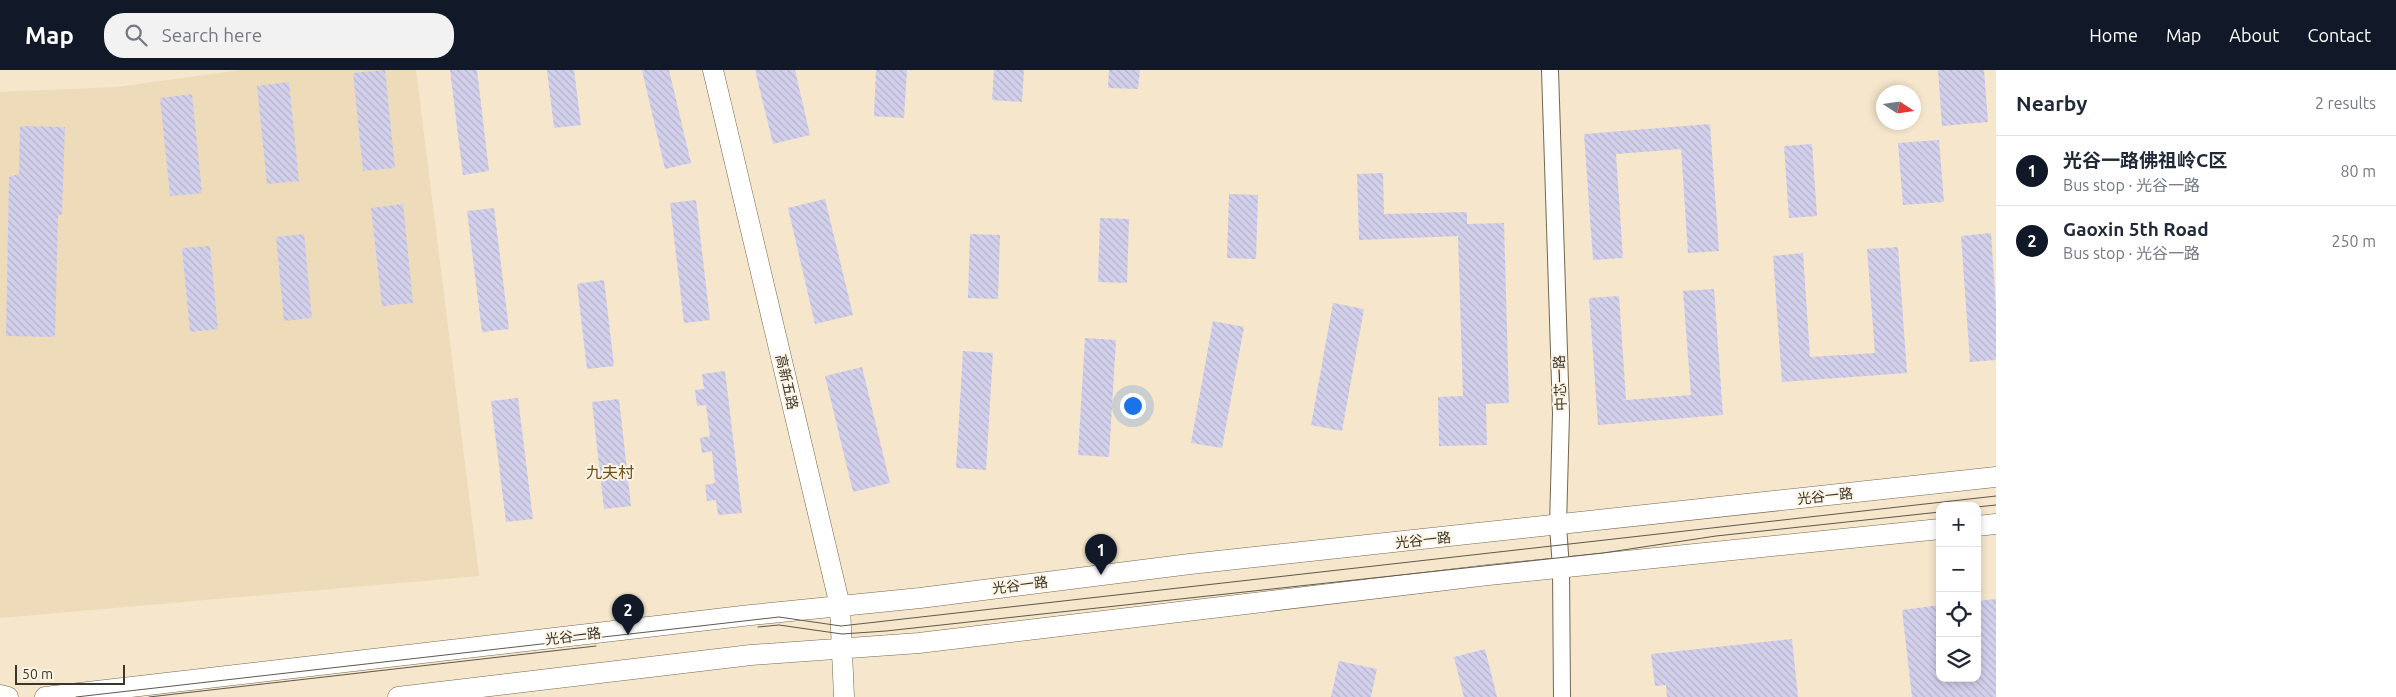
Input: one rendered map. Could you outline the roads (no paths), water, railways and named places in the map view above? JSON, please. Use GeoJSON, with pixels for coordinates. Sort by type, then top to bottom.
{"type":"FeatureCollection","features":[{"type":"Feature","properties":{"kind":"main road","name":"高新五路"},"geometry":{"type":"LineString","coordinates":[[713,70],[840,606],[844,697]]}},
{"type":"Feature","properties":{"kind":"main road","name":"光谷一路"},"geometry":{"type":"LineString","coordinates":[[45,697],[1190,564],[1996,478]]}},
{"type":"Feature","properties":{"kind":"main road"},"geometry":{"type":"LineString","coordinates":[[1981,526],[1996,524]]}},
{"type":"Feature","properties":{"kind":"main road"},"geometry":{"type":"LineString","coordinates":[[398,697],[751,655],[919,643],[1561,568],[1936,529]]}},
{"type":"Feature","properties":{"kind":"main road"},"geometry":{"type":"LineString","coordinates":[[0,695],[8,697]]}},
{"type":"Feature","properties":{"kind":"street","name":"中芯一路"},"geometry":{"type":"LineString","coordinates":[[1550,70],[1561,414],[1558,526],[1561,568],[1562,697]]}},
{"type":"Feature","properties":{"kind":"tram line"},"geometry":{"type":"LineString","coordinates":[[76,697],[779,617],[841,626],[1996,496]]}},
{"type":"Feature","properties":{"kind":"tram line"},"geometry":{"type":"LineString","coordinates":[[1981,507],[1996,505]]}},
{"type":"Feature","properties":{"kind":"tram line"},"geometry":{"type":"LineString","coordinates":[[758,627],[779,625],[842,634],[886,631],[1603,553],[1716,536],[1936,512]]}},
{"type":"Feature","properties":{"kind":"tram line"},"geometry":{"type":"LineString","coordinates":[[149,697],[596,646]]}},
{"type":"Feature","properties":{"kind":"place","name":"光谷一路佛祖岭C区"},"geometry":{"type":"Point","coordinates":[1101,575]}},
{"type":"Feature","properties":{"kind":"place","name":"Gaoxin 5th Road"},"geometry":{"type":"Point","coordinates":[628,635]}},
{"type":"Feature","properties":{"kind":"district","name":"九夫村"},"geometry":{"type":"Point","coordinates":[610,472]}}]}
